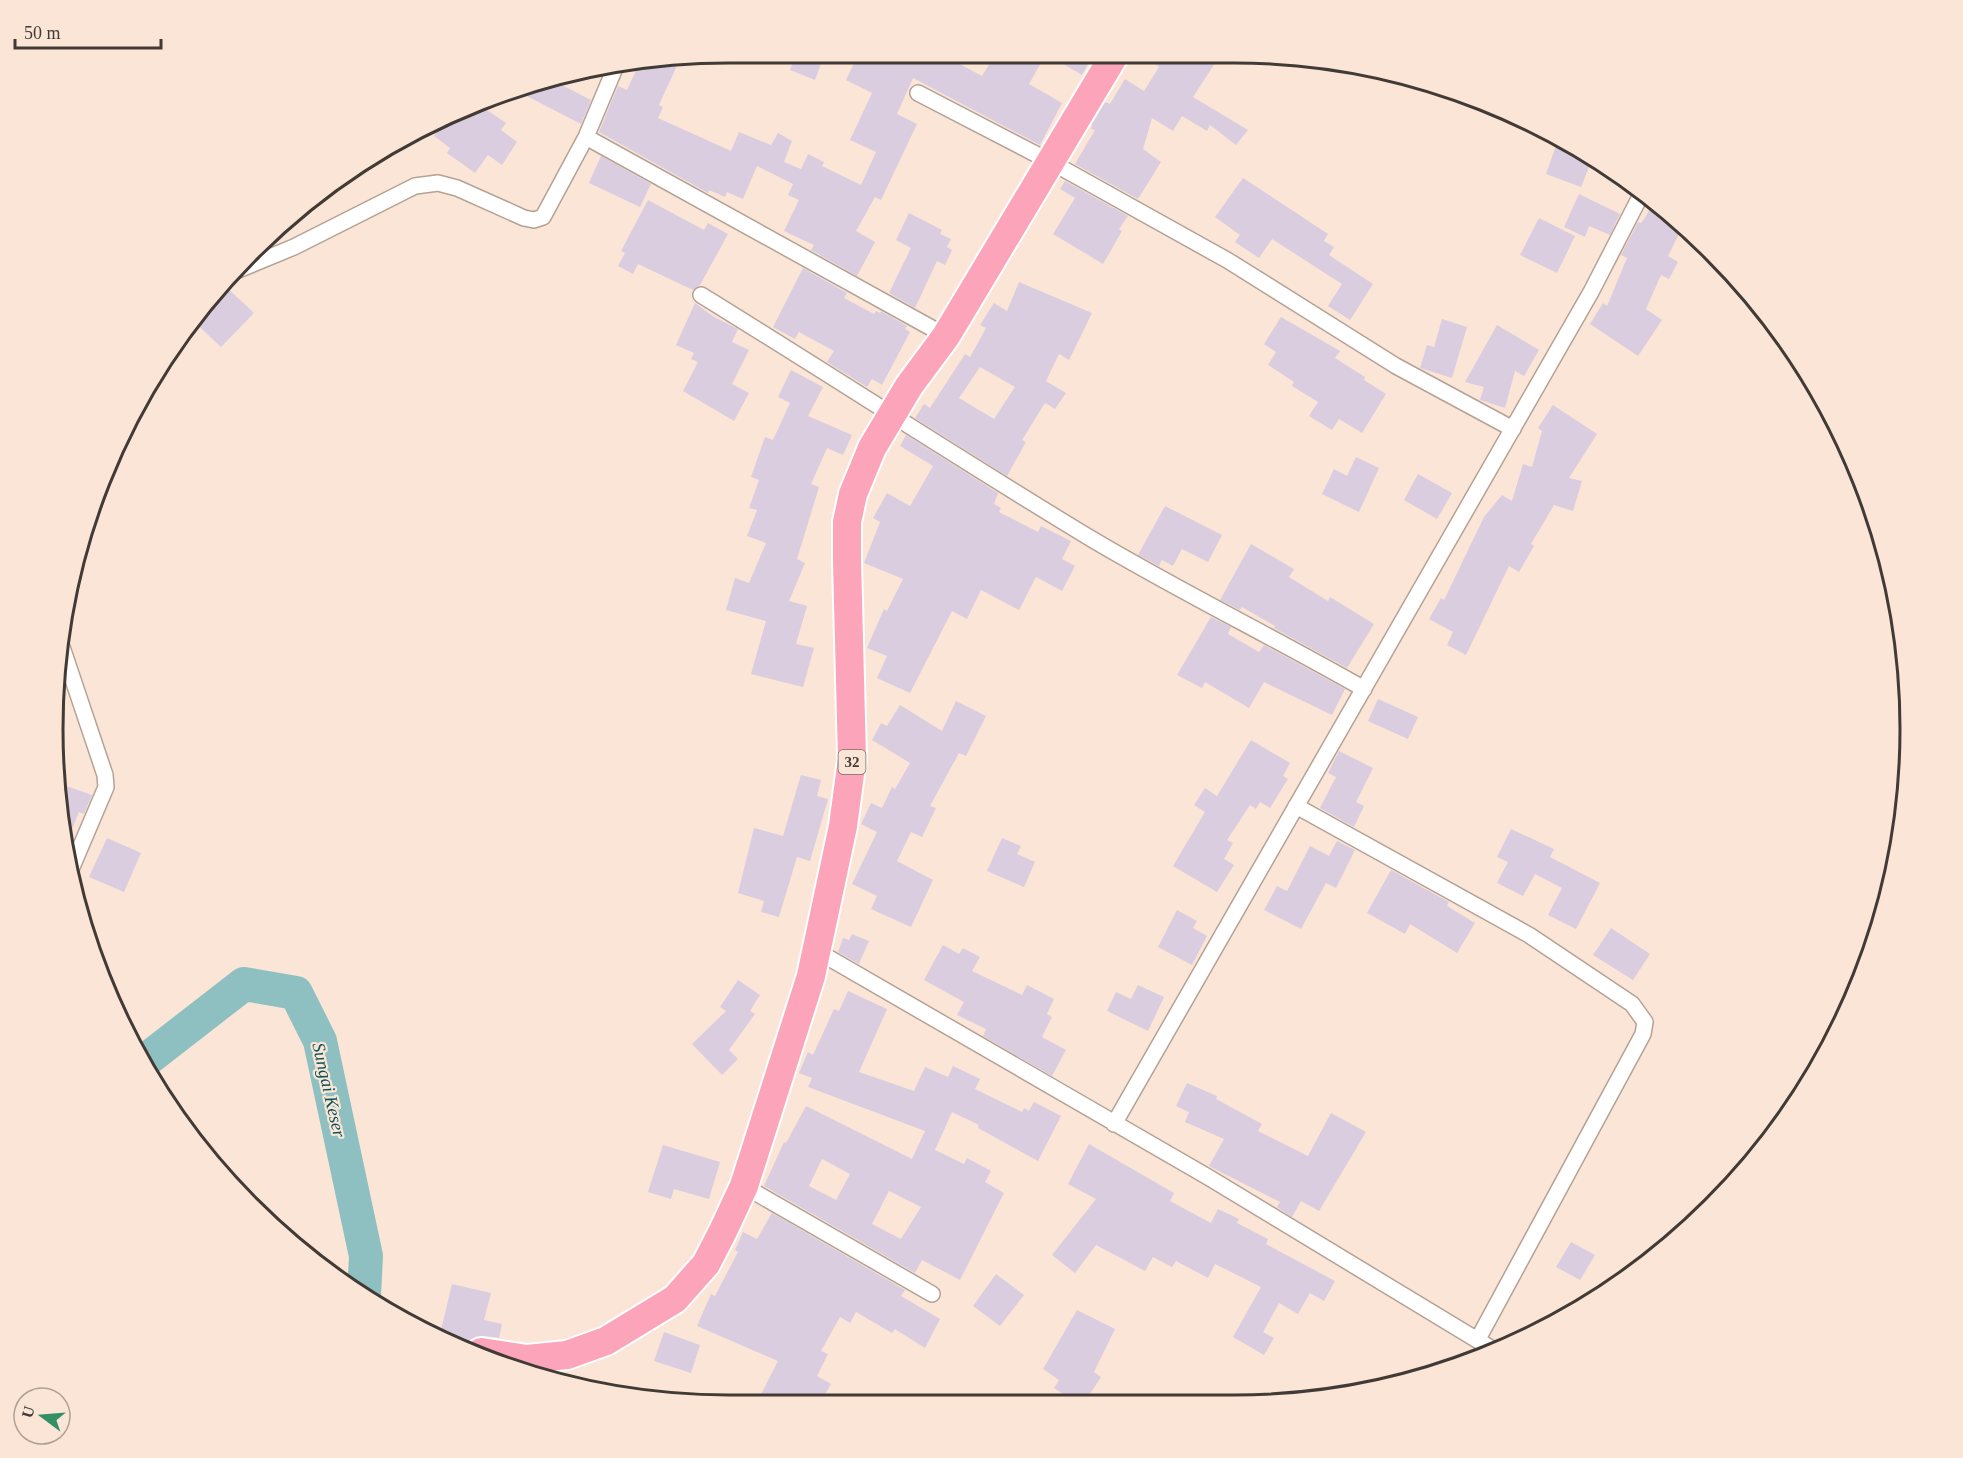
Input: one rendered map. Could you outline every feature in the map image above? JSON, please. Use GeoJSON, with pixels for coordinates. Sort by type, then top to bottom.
{"type":"FeatureCollection","features":[{"type":"Feature","properties":{"kind":"highway","name":"32"},"geometry":{"type":"LineString","coordinates":[[503,1355],[527,1359],[567,1355],[606,1341],[675,1299],[706,1264],[744,1186],[817,951],[843,826],[852,759],[848,522],[853,494],[872,448],[892,414],[946,336],[1110,63]]}},
{"type":"Feature","properties":{"kind":"street"},"geometry":{"type":"LineString","coordinates":[[252,264],[294,247],[415,186],[438,183],[457,188],[524,218],[534,220],[543,217],[586,137],[613,74]]}},
{"type":"Feature","properties":{"kind":"street"},"geometry":{"type":"LineString","coordinates":[[918,93],[1051,162],[1227,260],[1396,366],[1513,429]]}},
{"type":"Feature","properties":{"kind":"street"},"geometry":{"type":"LineString","coordinates":[[586,137],[946,336]]}},
{"type":"Feature","properties":{"kind":"street"},"geometry":{"type":"LineString","coordinates":[[1114,1124],[1591,292],[1638,200]]}},
{"type":"Feature","properties":{"kind":"street"},"geometry":{"type":"LineString","coordinates":[[701,295],[1090,538],[1193,597],[1291,647],[1364,689]]}},
{"type":"Feature","properties":{"kind":"street"},"geometry":{"type":"LineString","coordinates":[[67,661],[105,775],[106,787],[76,858]]}},
{"type":"Feature","properties":{"kind":"street"},"geometry":{"type":"LineString","coordinates":[[1296,806],[1529,935],[1632,1004],[1645,1022],[1643,1034],[1478,1339]]}},
{"type":"Feature","properties":{"kind":"street"},"geometry":{"type":"LineString","coordinates":[[817,951],[1208,1177],[1487,1345]]}},
{"type":"Feature","properties":{"kind":"street"},"geometry":{"type":"LineString","coordinates":[[744,1186],[932,1294]]}},
{"type":"Feature","properties":{"kind":"building"},"geometry":{"type":"Polygon","coordinates":[[[792,63],[821,63],[815,80],[790,70],[792,63]]]}},
{"type":"Feature","properties":{"kind":"building"},"geometry":{"type":"Polygon","coordinates":[[[854,63],[958,63],[982,76],[990,63],[1041,63],[1029,84],[1062,103],[1040,145],[913,78],[897,114],[917,124],[881,200],[875,197],[856,231],[875,242],[857,276],[811,250],[814,245],[784,231],[799,200],[788,195],[793,184],[757,166],[743,199],[727,192],[725,197],[709,190],[708,193],[599,132],[618,86],[627,90],[636,70],[677,65],[659,105],[663,107],[658,118],[731,151],[739,132],[771,145],[778,133],[792,141],[784,162],[801,169],[808,154],[824,162],[822,166],[861,185],[876,152],[850,140],[872,93],[846,80],[854,63]]]}},
{"type":"Feature","properties":{"kind":"building"},"geometry":{"type":"Polygon","coordinates":[[[1061,63],[1089,63],[1082,75],[1061,63]]]}},
{"type":"Feature","properties":{"kind":"building"},"geometry":{"type":"Polygon","coordinates":[[[1215,63],[1193,97],[1248,130],[1236,145],[1210,125],[1207,131],[1182,116],[1173,131],[1152,118],[1143,149],[1161,162],[1138,199],[1075,164],[1095,130],[1091,129],[1092,124],[1105,102],[1110,104],[1125,79],[1144,91],[1159,67],[1155,64],[1215,63]]]}},
{"type":"Feature","properties":{"kind":"building"},"geometry":{"type":"Polygon","coordinates":[[[562,85],[591,100],[581,124],[525,95],[562,85]]]}},
{"type":"Feature","properties":{"kind":"building"},"geometry":{"type":"Polygon","coordinates":[[[486,109],[506,123],[501,130],[517,142],[502,165],[488,155],[475,173],[447,153],[450,148],[434,136],[438,130],[486,109]]]}},
{"type":"Feature","properties":{"kind":"building"},"geometry":{"type":"Polygon","coordinates":[[[1556,146],[1589,166],[1581,187],[1546,174],[1556,146]]]}},
{"type":"Feature","properties":{"kind":"building"},"geometry":{"type":"Polygon","coordinates":[[[601,156],[651,184],[640,207],[589,183],[601,156]]]}},
{"type":"Feature","properties":{"kind":"building"},"geometry":{"type":"Polygon","coordinates":[[[1243,178],[1328,234],[1324,241],[1334,247],[1329,255],[1373,284],[1350,320],[1328,306],[1342,284],[1272,239],[1259,258],[1235,242],[1240,235],[1215,217],[1243,178]]]}},
{"type":"Feature","properties":{"kind":"building"},"geometry":{"type":"Polygon","coordinates":[[[1065,181],[1128,216],[1119,229],[1122,231],[1103,264],[1053,234],[1075,198],[1060,189],[1065,181]]]}},
{"type":"Feature","properties":{"kind":"building"},"geometry":{"type":"Polygon","coordinates":[[[1579,194],[1620,214],[1610,235],[1589,226],[1585,237],[1564,227],[1579,194]]]}},
{"type":"Feature","properties":{"kind":"building"},"geometry":{"type":"Polygon","coordinates":[[[648,200],[704,230],[708,223],[728,234],[700,285],[693,290],[638,264],[633,274],[618,266],[625,253],[621,251],[648,200]]]}},
{"type":"Feature","properties":{"kind":"building"},"geometry":{"type":"Polygon","coordinates":[[[1649,209],[1679,234],[1668,256],[1678,262],[1669,279],[1661,275],[1646,309],[1662,320],[1638,356],[1590,324],[1603,303],[1607,306],[1627,258],[1621,255],[1638,222],[1641,223],[1649,209]]]}},
{"type":"Feature","properties":{"kind":"building"},"geometry":{"type":"Polygon","coordinates":[[[909,213],[942,230],[940,234],[951,239],[947,247],[952,250],[945,265],[937,261],[915,308],[889,293],[911,248],[896,240],[909,213]]]}},
{"type":"Feature","properties":{"kind":"building"},"geometry":{"type":"Polygon","coordinates":[[[1539,218],[1575,236],[1557,273],[1520,255],[1539,218]]]}},
{"type":"Feature","properties":{"kind":"building"},"geometry":{"type":"Polygon","coordinates":[[[803,268],[847,293],[844,298],[874,314],[876,311],[880,313],[881,311],[907,326],[905,329],[910,332],[882,385],[872,379],[867,387],[827,362],[834,351],[799,332],[795,339],[773,327],[803,268]]]}},
{"type":"Feature","properties":{"kind":"building"},"geometry":{"type":"Polygon","coordinates":[[[1019,282],[1092,313],[1069,360],[1059,354],[1046,381],[1066,393],[1055,409],[1045,403],[1022,440],[1026,442],[1007,476],[915,418],[924,404],[930,408],[965,354],[970,357],[986,328],[980,325],[994,303],[1007,311],[1019,282]],[[980,367],[959,398],[994,419],[1015,387],[980,367]]]}},
{"type":"Feature","properties":{"kind":"building"},"geometry":{"type":"Polygon","coordinates":[[[229,289],[254,313],[221,347],[199,327],[229,289]]]}},
{"type":"Feature","properties":{"kind":"building"},"geometry":{"type":"Polygon","coordinates":[[[695,303],[714,317],[738,329],[732,342],[749,350],[732,384],[749,393],[734,421],[683,391],[698,362],[691,359],[694,353],[676,345],[695,303]]]}},
{"type":"Feature","properties":{"kind":"building"},"geometry":{"type":"Polygon","coordinates":[[[1281,317],[1340,351],[1335,358],[1386,394],[1362,433],[1339,419],[1332,430],[1309,416],[1318,402],[1292,386],[1294,382],[1268,365],[1276,352],[1264,344],[1281,317]]]}},
{"type":"Feature","properties":{"kind":"building"},"geometry":{"type":"Polygon","coordinates":[[[1442,319],[1467,327],[1452,378],[1420,368],[1427,345],[1434,347],[1442,319]]]}},
{"type":"Feature","properties":{"kind":"building"},"geometry":{"type":"Polygon","coordinates":[[[1497,325],[1539,350],[1524,376],[1515,371],[1505,408],[1480,400],[1484,387],[1465,382],[1497,325]]]}},
{"type":"Feature","properties":{"kind":"building"},"geometry":{"type":"Polygon","coordinates":[[[791,370],[823,387],[808,416],[852,435],[843,455],[827,448],[811,484],[819,487],[797,559],[805,563],[789,601],[807,606],[796,644],[814,648],[803,687],[751,674],[766,621],[726,610],[735,578],[749,583],[766,543],[747,536],[757,510],[749,508],[759,480],[751,477],[765,437],[773,440],[790,403],[778,397],[791,370]]]}},
{"type":"Feature","properties":{"kind":"building"},"geometry":{"type":"Polygon","coordinates":[[[1553,405],[1597,434],[1569,478],[1582,481],[1573,511],[1554,505],[1531,544],[1534,546],[1519,572],[1509,566],[1466,655],[1447,645],[1453,632],[1429,619],[1441,598],[1444,600],[1484,517],[1502,495],[1512,501],[1523,464],[1532,467],[1542,431],[1538,428],[1553,405]]]}},
{"type":"Feature","properties":{"kind":"building"},"geometry":{"type":"Polygon","coordinates":[[[906,435],[998,493],[994,504],[1001,508],[999,512],[1038,532],[1041,526],[1071,541],[1062,559],[1075,566],[1062,591],[1036,577],[1019,610],[981,590],[967,619],[952,611],[910,693],[877,678],[887,656],[867,648],[884,609],[887,611],[903,579],[864,563],[880,522],[873,518],[887,493],[910,506],[933,466],[900,446],[906,435]]]}},
{"type":"Feature","properties":{"kind":"building"},"geometry":{"type":"Polygon","coordinates":[[[1356,457],[1379,468],[1359,512],[1322,494],[1334,469],[1347,476],[1356,457]]]}},
{"type":"Feature","properties":{"kind":"building"},"geometry":{"type":"Polygon","coordinates":[[[1418,474],[1452,493],[1437,519],[1404,500],[1418,474]]]}},
{"type":"Feature","properties":{"kind":"building"},"geometry":{"type":"Polygon","coordinates":[[[1165,506],[1222,535],[1208,562],[1182,549],[1173,566],[1162,560],[1159,566],[1138,555],[1165,506]]]}},
{"type":"Feature","properties":{"kind":"building"},"geometry":{"type":"Polygon","coordinates":[[[1251,544],[1294,569],[1289,577],[1328,601],[1330,597],[1374,624],[1347,668],[1274,628],[1275,626],[1242,607],[1240,610],[1220,600],[1251,544]]]}},
{"type":"Feature","properties":{"kind":"building"},"geometry":{"type":"Polygon","coordinates":[[[1211,617],[1231,627],[1228,634],[1259,652],[1264,645],[1345,689],[1332,715],[1264,682],[1249,708],[1205,682],[1202,688],[1177,675],[1211,617]]]}},
{"type":"Feature","properties":{"kind":"building"},"geometry":{"type":"Polygon","coordinates":[[[1378,699],[1418,717],[1408,739],[1368,721],[1378,699]]]}},
{"type":"Feature","properties":{"kind":"building"},"geometry":{"type":"Polygon","coordinates":[[[956,701],[986,716],[966,756],[959,753],[930,806],[936,808],[922,837],[911,832],[897,861],[933,880],[911,927],[871,909],[877,896],[852,884],[877,832],[861,824],[871,803],[882,808],[892,787],[895,789],[910,763],[872,740],[881,723],[887,726],[900,705],[942,731],[956,701]]]}},
{"type":"Feature","properties":{"kind":"building"},"geometry":{"type":"Polygon","coordinates":[[[1251,740],[1290,763],[1283,776],[1288,779],[1270,808],[1260,802],[1256,809],[1250,805],[1227,840],[1233,843],[1224,859],[1234,865],[1217,892],[1173,866],[1205,812],[1194,805],[1205,788],[1217,796],[1251,740]]]}},
{"type":"Feature","properties":{"kind":"building"},"geometry":{"type":"Polygon","coordinates":[[[1339,751],[1373,768],[1356,802],[1364,806],[1354,827],[1320,808],[1336,777],[1328,773],[1339,751]]]}},
{"type":"Feature","properties":{"kind":"building"},"geometry":{"type":"Polygon","coordinates":[[[801,775],[821,780],[817,796],[828,799],[810,861],[797,857],[779,917],[761,912],[764,901],[738,893],[754,828],[783,836],[801,775]]]}},
{"type":"Feature","properties":{"kind":"building"},"geometry":{"type":"Polygon","coordinates":[[[65,786],[92,795],[84,814],[79,812],[71,831],[65,786]]]}},
{"type":"Feature","properties":{"kind":"building"},"geometry":{"type":"Polygon","coordinates":[[[1511,829],[1554,849],[1550,857],[1600,883],[1576,929],[1548,915],[1562,888],[1535,874],[1523,896],[1497,883],[1508,862],[1497,857],[1511,829]]]}},
{"type":"Feature","properties":{"kind":"building"},"geometry":{"type":"Polygon","coordinates":[[[107,838],[141,853],[124,892],[89,877],[107,838]]]}},
{"type":"Feature","properties":{"kind":"building"},"geometry":{"type":"Polygon","coordinates":[[[1002,838],[1021,846],[1017,854],[1035,862],[1024,887],[987,871],[1002,838]]]}},
{"type":"Feature","properties":{"kind":"building"},"geometry":{"type":"Polygon","coordinates":[[[1337,841],[1355,850],[1336,888],[1326,883],[1301,929],[1264,910],[1277,886],[1287,891],[1310,846],[1329,856],[1337,841]]]}},
{"type":"Feature","properties":{"kind":"building"},"geometry":{"type":"Polygon","coordinates":[[[1391,870],[1449,902],[1447,906],[1475,923],[1457,953],[1410,924],[1405,934],[1367,913],[1391,870]]]}},
{"type":"Feature","properties":{"kind":"building"},"geometry":{"type":"Polygon","coordinates":[[[1177,910],[1197,921],[1193,928],[1207,936],[1192,965],[1158,947],[1177,910]]]}},
{"type":"Feature","properties":{"kind":"building"},"geometry":{"type":"Polygon","coordinates":[[[1611,928],[1650,954],[1633,980],[1593,955],[1611,928]]]}},
{"type":"Feature","properties":{"kind":"building"},"geometry":{"type":"Polygon","coordinates":[[[852,934],[869,941],[859,964],[838,952],[843,938],[849,940],[852,934]]]}},
{"type":"Feature","properties":{"kind":"building"},"geometry":{"type":"Polygon","coordinates":[[[943,945],[959,954],[963,948],[980,957],[972,971],[1022,995],[1027,985],[1054,999],[1047,1014],[1052,1017],[1042,1037],[1066,1050],[1052,1076],[983,1036],[986,1029],[957,1015],[964,1002],[924,980],[943,945]]]}},
{"type":"Feature","properties":{"kind":"building"},"geometry":{"type":"Polygon","coordinates":[[[738,980],[760,995],[750,1011],[755,1014],[729,1050],[738,1059],[722,1075],[692,1044],[726,1011],[720,1007],[738,980]]]}},
{"type":"Feature","properties":{"kind":"building"},"geometry":{"type":"Polygon","coordinates":[[[1138,985],[1164,997],[1148,1031],[1107,1011],[1116,992],[1131,999],[1138,985]]]}},
{"type":"Feature","properties":{"kind":"building"},"geometry":{"type":"Polygon","coordinates":[[[848,991],[887,1009],[859,1072],[914,1091],[925,1067],[948,1077],[953,1066],[980,1079],[975,1089],[1022,1112],[1024,1108],[1029,1111],[1034,1102],[1061,1116],[1038,1161],[978,1128],[979,1125],[952,1112],[935,1150],[964,1164],[967,1158],[991,1171],[985,1182],[1004,1193],[960,1280],[922,1260],[915,1273],[764,1186],[784,1142],[786,1143],[806,1106],[912,1159],[925,1131],[808,1087],[812,1078],[799,1073],[808,1052],[813,1055],[834,1009],[839,1011],[848,991]],[[822,1159],[809,1186],[836,1200],[850,1174],[822,1159]],[[889,1191],[872,1224],[901,1239],[921,1207],[889,1191]]]}},
{"type":"Feature","properties":{"kind":"building"},"geometry":{"type":"Polygon","coordinates":[[[1187,1083],[1217,1096],[1216,1099],[1262,1124],[1258,1131],[1308,1156],[1331,1113],[1366,1132],[1319,1211],[1301,1201],[1292,1217],[1277,1207],[1280,1202],[1209,1166],[1224,1139],[1185,1122],[1189,1112],[1176,1106],[1187,1083]]]}},
{"type":"Feature","properties":{"kind":"building"},"geometry":{"type":"Polygon","coordinates":[[[1089,1144],[1174,1193],[1170,1201],[1211,1223],[1218,1209],[1239,1219],[1237,1223],[1268,1239],[1266,1244],[1335,1281],[1324,1301],[1310,1293],[1298,1314],[1279,1303],[1263,1332],[1274,1338],[1264,1355],[1233,1337],[1261,1287],[1215,1264],[1208,1278],[1176,1261],[1172,1267],[1153,1257],[1145,1271],[1096,1245],[1075,1273],[1052,1255],[1096,1199],[1068,1184],[1089,1144]]]}},
{"type":"Feature","properties":{"kind":"building"},"geometry":{"type":"Polygon","coordinates":[[[663,1145],[720,1162],[709,1199],[674,1189],[671,1199],[648,1192],[663,1145]]]}},
{"type":"Feature","properties":{"kind":"building"},"geometry":{"type":"Polygon","coordinates":[[[772,1213],[905,1290],[901,1296],[940,1319],[925,1348],[895,1329],[892,1333],[856,1312],[850,1323],[840,1317],[821,1351],[828,1354],[817,1376],[831,1384],[825,1395],[761,1395],[778,1361],[697,1326],[711,1294],[715,1296],[738,1252],[735,1250],[743,1232],[757,1239],[772,1213]]]}},
{"type":"Feature","properties":{"kind":"building"},"geometry":{"type":"Polygon","coordinates":[[[1571,1242],[1595,1255],[1580,1280],[1556,1267],[1571,1242]]]}},
{"type":"Feature","properties":{"kind":"building"},"geometry":{"type":"Polygon","coordinates":[[[996,1274],[1024,1295],[1000,1326],[973,1306],[996,1274]]]}},
{"type":"Feature","properties":{"kind":"building"},"geometry":{"type":"Polygon","coordinates":[[[452,1284],[491,1293],[484,1320],[502,1324],[499,1338],[483,1336],[469,1341],[441,1329],[452,1284]]]}},
{"type":"Feature","properties":{"kind":"building"},"geometry":{"type":"Polygon","coordinates":[[[1077,1310],[1115,1329],[1094,1372],[1101,1377],[1089,1395],[1065,1395],[1054,1388],[1059,1380],[1043,1369],[1077,1310]]]}},
{"type":"Feature","properties":{"kind":"building"},"geometry":{"type":"Polygon","coordinates":[[[664,1332],[700,1345],[691,1373],[654,1361],[664,1332]]]}},
{"type":"Feature","properties":{"kind":"waterway","name":"Sungai Keser"},"geometry":{"type":"LineString","coordinates":[[150,1057],[244,984],[296,993],[320,1041],[366,1256],[364,1286]]}}]}
